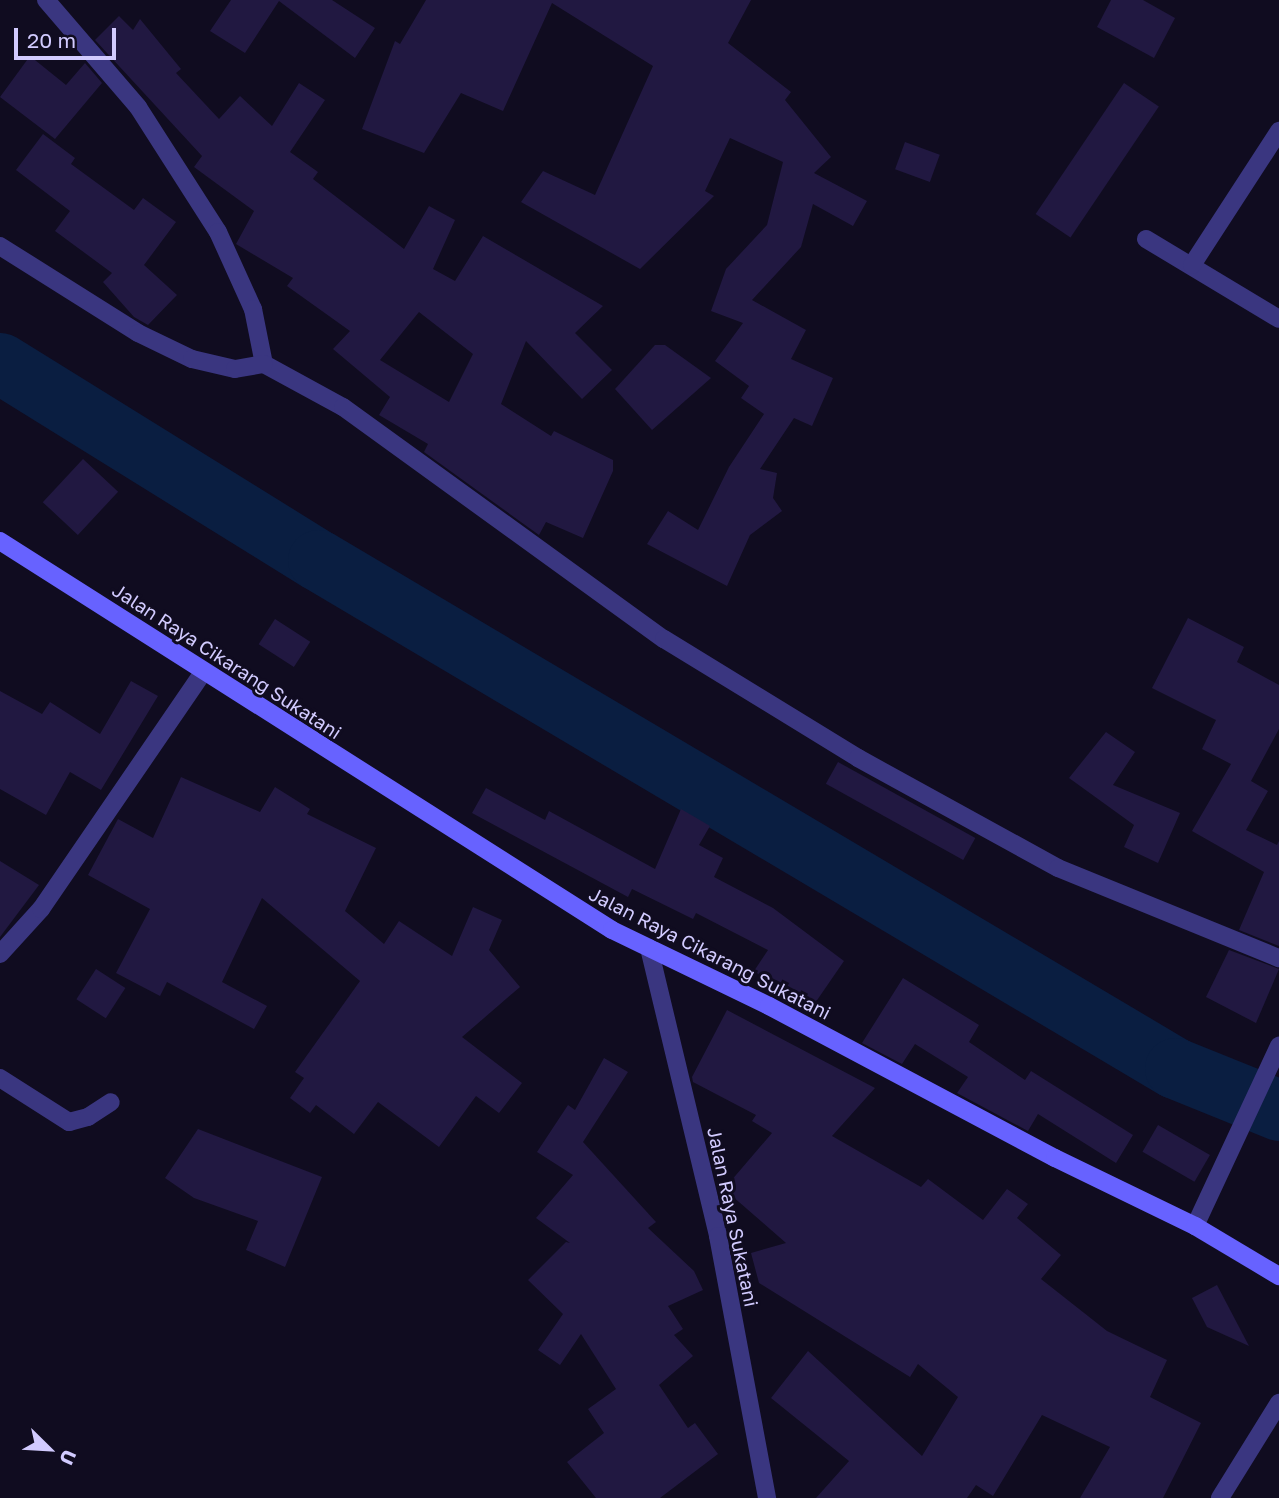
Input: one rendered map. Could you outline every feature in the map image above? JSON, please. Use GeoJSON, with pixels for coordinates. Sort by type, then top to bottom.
{"type":"FeatureCollection","features":[{"type":"Feature","properties":{"kind":"main road","name":"Jalan Raya Cikarang Sukatani"},"geometry":{"type":"LineString","coordinates":[[0,541],[553,894],[649,948],[1195,1226],[1279,1276]]}},
{"type":"Feature","properties":{"kind":"street"},"geometry":{"type":"LineString","coordinates":[[46,0],[138,107],[218,232],[253,309],[264,364]]}},
{"type":"Feature","properties":{"kind":"street"},"geometry":{"type":"LineString","coordinates":[[1192,265],[1279,131]]}},
{"type":"Feature","properties":{"kind":"street"},"geometry":{"type":"LineString","coordinates":[[1146,239],[1279,319]]}},
{"type":"Feature","properties":{"kind":"street"},"geometry":{"type":"LineString","coordinates":[[0,246],[138,332],[192,359],[235,369],[264,364],[343,407],[664,639],[881,772],[1058,868],[1279,958]]}},
{"type":"Feature","properties":{"kind":"street"},"geometry":{"type":"LineString","coordinates":[[0,954],[41,909],[204,671]]}},
{"type":"Feature","properties":{"kind":"street","name":"Jalan Raya Sukatani"},"geometry":{"type":"LineString","coordinates":[[649,948],[718,1236],[767,1498]]}},
{"type":"Feature","properties":{"kind":"street"},"geometry":{"type":"LineString","coordinates":[[1195,1226],[1279,1046]]}},
{"type":"Feature","properties":{"kind":"street"},"geometry":{"type":"LineString","coordinates":[[0,1078],[69,1122],[88,1117],[111,1102]]}},
{"type":"Feature","properties":{"kind":"street"},"geometry":{"type":"LineString","coordinates":[[1220,1498],[1279,1403]]}},
{"type":"Feature","properties":{"kind":"building"},"geometry":{"type":"Polygon","coordinates":[[[231,0],[332,0],[375,28],[355,58],[279,1],[245,53],[210,31],[231,0]]]}},
{"type":"Feature","properties":{"kind":"building"},"geometry":{"type":"Polygon","coordinates":[[[426,0],[751,0],[728,43],[791,92],[785,100],[831,157],[814,173],[867,201],[853,226],[813,204],[801,247],[752,300],[806,330],[791,359],[833,378],[812,426],[794,418],[760,469],[777,473],[773,498],[782,511],[750,535],[727,586],[647,544],[668,511],[698,530],[729,467],[764,414],[741,398],[749,386],[715,361],[743,323],[711,311],[726,269],[767,225],[783,162],[730,138],[705,191],[714,196],[640,269],[521,202],[543,171],[595,195],[653,66],[552,3],[503,111],[461,93],[424,153],[362,129],[395,41],[400,44],[426,0]]]}},
{"type":"Feature","properties":{"kind":"building"},"geometry":{"type":"Polygon","coordinates":[[[1111,0],[1143,0],[1175,18],[1154,58],[1097,27],[1111,0]]]}},
{"type":"Feature","properties":{"kind":"building"},"geometry":{"type":"Polygon","coordinates":[[[119,16],[133,30],[140,19],[181,69],[176,73],[219,119],[240,96],[272,126],[299,83],[325,100],[290,152],[318,172],[313,179],[404,249],[429,206],[455,220],[433,269],[455,281],[483,236],[603,306],[575,333],[612,370],[582,399],[526,341],[501,404],[551,436],[554,431],[613,460],[613,471],[583,538],[546,522],[539,535],[424,452],[428,444],[379,415],[390,397],[333,349],[350,331],[287,286],[293,278],[236,244],[254,211],[194,167],[202,156],[95,40],[119,16]],[[419,312],[380,360],[449,402],[473,354],[419,312]]]}},
{"type":"Feature","properties":{"kind":"building"},"geometry":{"type":"Polygon","coordinates":[[[30,56],[66,85],[85,63],[102,83],[55,139],[0,97],[30,56]]]}},
{"type":"Feature","properties":{"kind":"building"},"geometry":{"type":"Polygon","coordinates":[[[1124,83],[1159,106],[1070,237],[1036,214],[1124,83]]]}},
{"type":"Feature","properties":{"kind":"building"},"geometry":{"type":"Polygon","coordinates":[[[43,134],[75,158],[71,164],[134,210],[143,198],[176,222],[144,265],[177,295],[148,325],[134,317],[103,282],[112,273],[55,231],[70,211],[16,170],[43,134]]]}},
{"type":"Feature","properties":{"kind":"building"},"geometry":{"type":"Polygon","coordinates":[[[905,142],[940,155],[930,182],[895,169],[905,142]]]}},
{"type":"Feature","properties":{"kind":"building"},"geometry":{"type":"Polygon","coordinates":[[[655,345],[665,345],[711,378],[652,430],[615,389],[655,345]]]}},
{"type":"Feature","properties":{"kind":"building"},"geometry":{"type":"Polygon","coordinates":[[[83,459],[118,492],[78,535],[43,502],[83,459]]]}},
{"type":"Feature","properties":{"kind":"building"},"geometry":{"type":"Polygon","coordinates":[[[1188,618],[1244,647],[1237,662],[1279,685],[1279,729],[1251,781],[1268,791],[1246,830],[1277,845],[1279,841],[1279,946],[1239,930],[1264,872],[1192,831],[1231,764],[1202,749],[1216,720],[1152,688],[1188,618]]]}},
{"type":"Feature","properties":{"kind":"building"},"geometry":{"type":"Polygon","coordinates":[[[275,619],[310,642],[294,667],[259,644],[275,619]]]}},
{"type":"Feature","properties":{"kind":"building"},"geometry":{"type":"Polygon","coordinates":[[[131,681],[158,696],[101,790],[70,772],[46,815],[0,789],[0,691],[42,714],[50,702],[100,734],[131,681]]]}},
{"type":"Feature","properties":{"kind":"building"},"geometry":{"type":"Polygon","coordinates":[[[1106,732],[1135,752],[1113,785],[1180,813],[1158,863],[1124,847],[1134,825],[1069,778],[1106,732]]]}},
{"type":"Feature","properties":{"kind":"building"},"geometry":{"type":"Polygon","coordinates":[[[838,762],[975,838],[963,860],[826,784],[838,762]]]}},
{"type":"Feature","properties":{"kind":"building"},"geometry":{"type":"Polygon","coordinates":[[[181,777],[260,812],[275,787],[310,809],[307,814],[376,848],[345,911],[384,944],[399,921],[452,956],[473,907],[502,920],[489,950],[520,987],[462,1037],[522,1083],[499,1113],[476,1096],[439,1147],[378,1102],[354,1134],[316,1105],[310,1113],[290,1098],[304,1078],[295,1072],[360,981],[262,898],[222,982],[267,1006],[254,1029],[167,982],[160,996],[116,973],[150,909],[88,875],[118,819],[153,838],[181,777]]]}},
{"type":"Feature","properties":{"kind":"building"},"geometry":{"type":"Polygon","coordinates":[[[486,788],[545,820],[549,811],[655,869],[681,809],[710,826],[699,845],[723,858],[714,877],[773,908],[844,961],[811,1009],[754,971],[768,950],[696,913],[693,919],[632,889],[628,897],[472,813],[486,788]]]}},
{"type":"Feature","properties":{"kind":"building"},"geometry":{"type":"Polygon","coordinates":[[[0,861],[39,885],[0,937],[0,861]]]}},
{"type":"Feature","properties":{"kind":"building"},"geometry":{"type":"Polygon","coordinates":[[[1229,950],[1279,969],[1256,1023],[1206,997],[1229,950]]]}},
{"type":"Feature","properties":{"kind":"building"},"geometry":{"type":"Polygon","coordinates":[[[96,969],[125,988],[106,1018],[76,999],[96,969]]]}},
{"type":"Feature","properties":{"kind":"building"},"geometry":{"type":"Polygon","coordinates":[[[903,978],[979,1025],[969,1042],[1025,1080],[1031,1071],[1133,1135],[1116,1163],[1038,1114],[1028,1131],[957,1093],[968,1077],[915,1044],[902,1064],[862,1043],[903,978]]]}},
{"type":"Feature","properties":{"kind":"building"},"geometry":{"type":"Polygon","coordinates":[[[727,1010],[875,1088],[832,1136],[921,1187],[928,1179],[983,1220],[1007,1189],[1028,1204],[1017,1218],[1061,1255],[1041,1279],[1107,1331],[1167,1360],[1150,1397],[1201,1423],[1163,1498],[1080,1498],[1110,1447],[1042,1415],[993,1496],[976,1485],[967,1498],[816,1498],[849,1461],[771,1398],[808,1351],[922,1456],[958,1397],[918,1364],[910,1377],[759,1283],[751,1253],[786,1243],[724,1189],[772,1133],[752,1121],[756,1115],[693,1082],[692,1077],[727,1010]]]}},
{"type":"Feature","properties":{"kind":"building"},"geometry":{"type":"Polygon","coordinates":[[[604,1058],[628,1072],[583,1142],[656,1222],[648,1228],[694,1271],[703,1290],[668,1306],[683,1329],[674,1335],[693,1356],[659,1385],[688,1428],[695,1423],[718,1454],[660,1498],[596,1498],[567,1462],[604,1433],[588,1409],[616,1389],[581,1334],[560,1365],[538,1350],[563,1314],[528,1280],[566,1242],[570,1243],[536,1218],[573,1175],[537,1152],[568,1105],[575,1110],[604,1058]]]}},
{"type":"Feature","properties":{"kind":"building"},"geometry":{"type":"Polygon","coordinates":[[[1158,1125],[1210,1155],[1194,1182],[1142,1152],[1158,1125]]]}},
{"type":"Feature","properties":{"kind":"building"},"geometry":{"type":"Polygon","coordinates":[[[198,1129],[322,1177],[285,1267],[246,1250],[258,1221],[194,1198],[165,1178],[198,1129]]]}},
{"type":"Feature","properties":{"kind":"building"},"geometry":{"type":"Polygon","coordinates":[[[1217,1285],[1249,1346],[1207,1327],[1192,1298],[1217,1285]]]}},
{"type":"Feature","properties":{"kind":"waterway"},"geometry":{"type":"LineString","coordinates":[[0,363],[318,560],[1175,1068],[1279,1110]]}}]}
